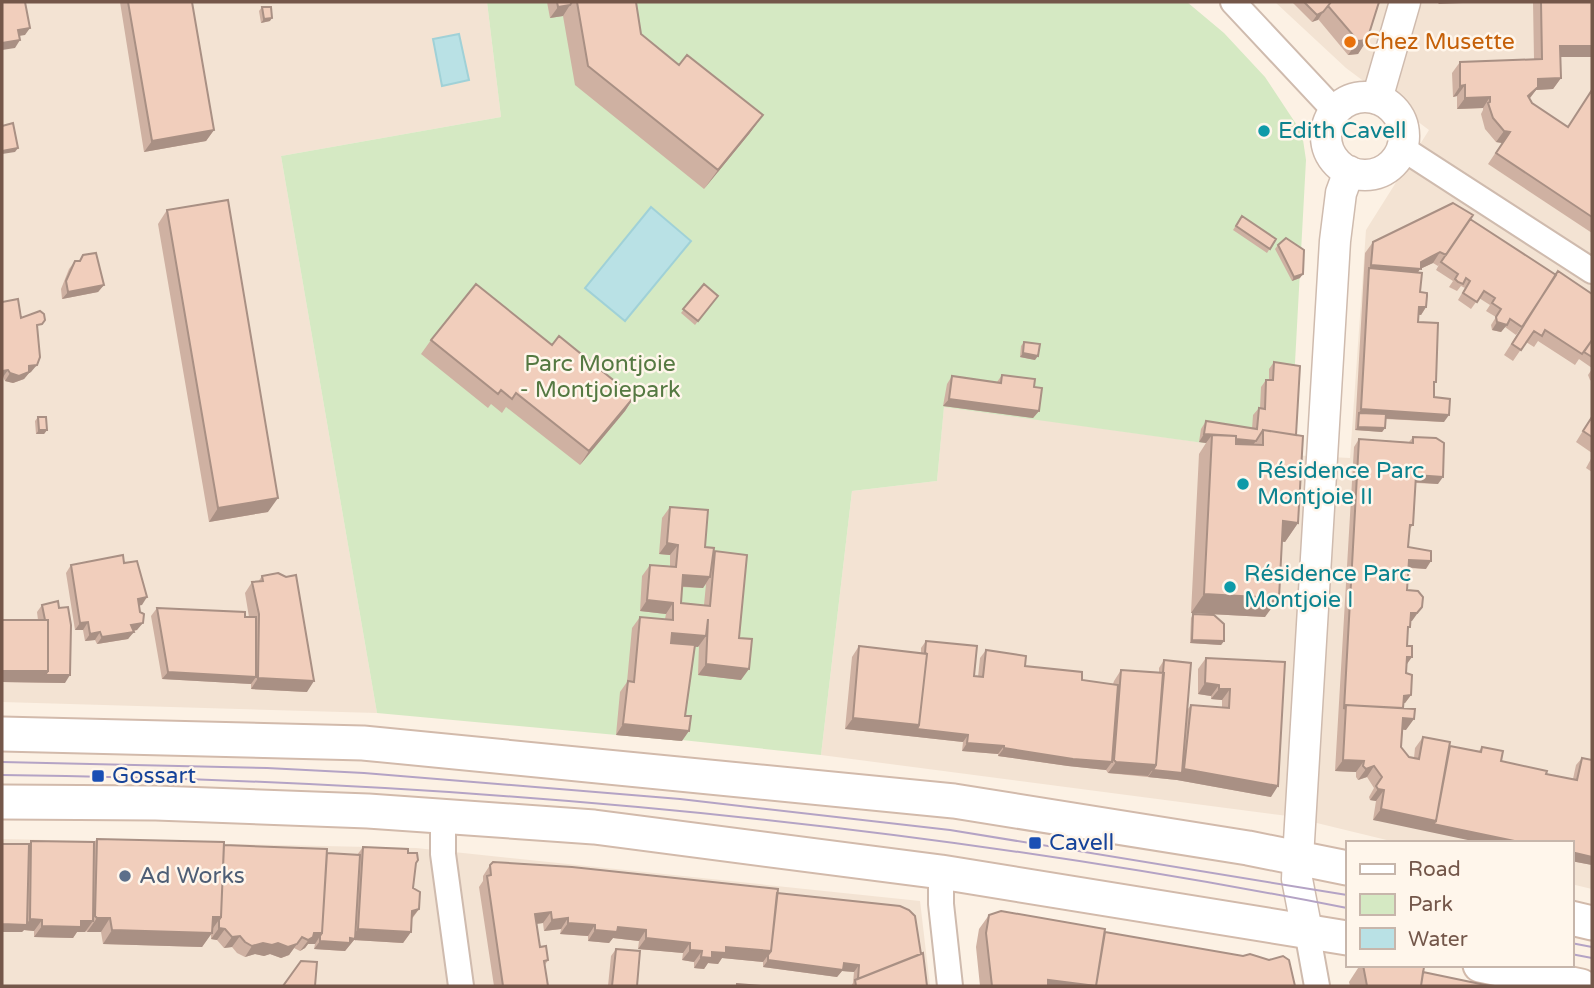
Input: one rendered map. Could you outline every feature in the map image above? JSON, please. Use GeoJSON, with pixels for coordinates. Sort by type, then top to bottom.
{"type":"FeatureCollection","features":[{"type":"Feature","properties":{"kind":"main road"},"geometry":{"type":"LineString","coordinates":[[2,734],[363,743],[954,801],[1346,868]]}},
{"type":"Feature","properties":{"kind":"main road"},"geometry":{"type":"LineString","coordinates":[[2,802],[170,804],[368,811],[594,827],[941,872],[1346,938]]}},
{"type":"Feature","properties":{"kind":"main road"},"geometry":{"type":"LineString","coordinates":[[1573,918],[1592,923]]}},
{"type":"Feature","properties":{"kind":"main road"},"geometry":{"type":"LineString","coordinates":[[1490,967],[1581,986]]}},
{"type":"Feature","properties":{"kind":"street"},"geometry":{"type":"LineString","coordinates":[[1233,2],[1335,111]]}},
{"type":"Feature","properties":{"kind":"street"},"geometry":{"type":"LineString","coordinates":[[1377,99],[1405,2]]}},
{"type":"Feature","properties":{"kind":"street"},"geometry":{"type":"LineString","coordinates":[[1354,99],[1377,99],[1390,106],[1400,118],[1404,133],[1402,148],[1394,162],[1381,171],[1365,175],[1349,172],[1340,166],[1328,149],[1327,126],[1343,103],[1354,99]]}},
{"type":"Feature","properties":{"kind":"street"},"geometry":{"type":"LineString","coordinates":[[1402,148],[1592,271]]}},
{"type":"Feature","properties":{"kind":"street"},"geometry":{"type":"LineString","coordinates":[[1317,986],[1297,879],[1335,242],[1341,193],[1349,172]]}},
{"type":"Feature","properties":{"kind":"street"},"geometry":{"type":"LineString","coordinates":[[443,816],[443,855],[461,986]]}},
{"type":"Feature","properties":{"kind":"street"},"geometry":{"type":"LineString","coordinates":[[941,872],[940,904],[950,986]]}},
{"type":"Feature","properties":{"kind":"shaded area"},"geometry":{"type":"Polygon","coordinates":[[[2,2],[487,2],[501,117],[281,156],[377,713],[2,702],[2,2]]]}},
{"type":"Feature","properties":{"kind":"shaded area"},"geometry":{"type":"Polygon","coordinates":[[[1275,2],[1592,2],[1592,889],[1573,884],[1573,841],[1391,841],[1288,816],[821,755],[852,491],[937,481],[944,406],[1290,455],[1350,458],[1366,230],[1429,130],[1346,68],[1275,2]]]}},
{"type":"Feature","properties":{"kind":"shaded area"},"geometry":{"type":"Polygon","coordinates":[[[2,839],[416,848],[920,901],[930,986],[2,986],[2,839]]]}},
{"type":"Feature","properties":{"kind":"green space","name":"Parc Montjoie - Montjoiepark"},"geometry":{"type":"Polygon","coordinates":[[[487,2],[1187,2],[1224,33],[1265,77],[1302,133],[1306,160],[1290,455],[944,407],[937,481],[852,491],[821,755],[377,713],[281,156],[501,117],[487,2]]]}},
{"type":"Feature","properties":{"kind":"water"},"geometry":{"type":"Polygon","coordinates":[[[459,34],[469,80],[442,86],[433,39],[459,34]]]}},
{"type":"Feature","properties":{"kind":"water"},"geometry":{"type":"Polygon","coordinates":[[[651,207],[691,241],[625,321],[585,288],[651,207]]]}},
{"type":"Feature","properties":{"kind":"building"},"geometry":{"type":"Polygon","coordinates":[[[2,2],[25,2],[30,28],[18,30],[20,40],[2,43],[2,2]]]}},
{"type":"Feature","properties":{"kind":"building"},"geometry":{"type":"Polygon","coordinates":[[[128,2],[192,2],[214,130],[152,141],[128,2]]]}},
{"type":"Feature","properties":{"kind":"building"},"geometry":{"type":"Polygon","coordinates":[[[557,2],[572,2],[570,5],[558,7],[557,2]]]}},
{"type":"Feature","properties":{"kind":"building"},"geometry":{"type":"Polygon","coordinates":[[[577,2],[636,2],[641,34],[679,65],[687,55],[763,115],[718,170],[588,66],[577,2]]]}},
{"type":"Feature","properties":{"kind":"building"},"geometry":{"type":"Polygon","coordinates":[[[1304,2],[1331,2],[1317,15],[1304,2]]]}},
{"type":"Feature","properties":{"kind":"building"},"geometry":{"type":"Polygon","coordinates":[[[1331,2],[1379,2],[1367,40],[1358,41],[1328,6],[1331,2]]]}},
{"type":"Feature","properties":{"kind":"building"},"geometry":{"type":"Polygon","coordinates":[[[1541,2],[1592,2],[1592,46],[1560,46],[1561,78],[1538,79],[1538,87],[1528,96],[1532,103],[1568,127],[1592,90],[1592,217],[1496,153],[1510,132],[1504,131],[1493,118],[1488,103],[1490,97],[1465,98],[1465,85],[1460,86],[1460,62],[1542,59],[1541,2]]]}},
{"type":"Feature","properties":{"kind":"building"},"geometry":{"type":"Polygon","coordinates":[[[262,7],[271,7],[272,18],[264,19],[262,7]]]}},
{"type":"Feature","properties":{"kind":"building"},"geometry":{"type":"Polygon","coordinates":[[[13,123],[18,148],[2,151],[2,126],[13,123]]]}},
{"type":"Feature","properties":{"kind":"building"},"geometry":{"type":"Polygon","coordinates":[[[228,200],[278,498],[218,508],[167,210],[228,200]]]}},
{"type":"Feature","properties":{"kind":"building"},"geometry":{"type":"Polygon","coordinates":[[[1453,203],[1473,215],[1446,255],[1440,252],[1421,262],[1421,269],[1371,265],[1373,242],[1453,203]]]}},
{"type":"Feature","properties":{"kind":"building"},"geometry":{"type":"Polygon","coordinates":[[[1242,216],[1276,239],[1270,249],[1236,226],[1242,216]]]}},
{"type":"Feature","properties":{"kind":"building"},"geometry":{"type":"Polygon","coordinates":[[[1470,219],[1556,275],[1522,327],[1510,319],[1507,325],[1497,322],[1496,317],[1501,309],[1492,303],[1495,298],[1484,291],[1477,302],[1463,293],[1470,281],[1466,278],[1463,284],[1458,282],[1455,279],[1458,274],[1441,262],[1470,219]]]}},
{"type":"Feature","properties":{"kind":"building"},"geometry":{"type":"Polygon","coordinates":[[[1286,238],[1304,250],[1303,274],[1294,277],[1278,245],[1286,238]]]}},
{"type":"Feature","properties":{"kind":"building"},"geometry":{"type":"Polygon","coordinates":[[[96,253],[104,285],[68,292],[66,281],[75,261],[80,261],[83,255],[96,253]]]}},
{"type":"Feature","properties":{"kind":"building"},"geometry":{"type":"Polygon","coordinates":[[[1369,268],[1422,273],[1420,292],[1427,293],[1427,296],[1426,307],[1419,307],[1418,322],[1438,323],[1434,397],[1450,399],[1449,415],[1361,409],[1369,268]]]}},
{"type":"Feature","properties":{"kind":"building"},"geometry":{"type":"Polygon","coordinates":[[[1558,271],[1592,294],[1592,340],[1582,354],[1545,330],[1542,336],[1534,331],[1521,350],[1512,344],[1558,271]]]}},
{"type":"Feature","properties":{"kind":"building"},"geometry":{"type":"Polygon","coordinates":[[[476,284],[552,345],[559,336],[634,397],[589,451],[516,393],[512,399],[501,390],[498,394],[431,340],[476,284]]]}},
{"type":"Feature","properties":{"kind":"building"},"geometry":{"type":"Polygon","coordinates":[[[704,284],[718,296],[698,321],[683,309],[704,284]]]}},
{"type":"Feature","properties":{"kind":"building"},"geometry":{"type":"Polygon","coordinates":[[[18,299],[21,318],[40,311],[45,320],[37,325],[40,357],[37,365],[29,366],[29,372],[19,376],[8,370],[2,371],[2,302],[18,299]]]}},
{"type":"Feature","properties":{"kind":"building"},"geometry":{"type":"Polygon","coordinates":[[[1592,340],[1592,357],[1584,352],[1592,340]]]}},
{"type":"Feature","properties":{"kind":"building"},"geometry":{"type":"Polygon","coordinates":[[[1024,342],[1040,344],[1038,356],[1023,353],[1024,342]]]}},
{"type":"Feature","properties":{"kind":"building"},"geometry":{"type":"Polygon","coordinates":[[[1274,362],[1300,366],[1296,435],[1263,430],[1256,441],[1236,439],[1236,436],[1204,434],[1206,421],[1257,429],[1259,408],[1265,409],[1266,380],[1273,380],[1274,362]]]}},
{"type":"Feature","properties":{"kind":"building"},"geometry":{"type":"Polygon","coordinates":[[[1002,375],[1035,379],[1034,387],[1042,388],[1039,411],[949,399],[952,376],[1001,383],[1002,375]]]}},
{"type":"Feature","properties":{"kind":"building"},"geometry":{"type":"Polygon","coordinates":[[[1359,413],[1386,414],[1385,428],[1358,427],[1359,413]]]}},
{"type":"Feature","properties":{"kind":"building"},"geometry":{"type":"Polygon","coordinates":[[[38,417],[46,417],[47,430],[39,430],[38,417]]]}},
{"type":"Feature","properties":{"kind":"building"},"geometry":{"type":"Polygon","coordinates":[[[1592,417],[1592,437],[1583,431],[1592,417]]]}},
{"type":"Feature","properties":{"kind":"building"},"geometry":{"type":"Polygon","coordinates":[[[1263,430],[1303,436],[1298,523],[1283,521],[1279,598],[1204,594],[1212,435],[1236,436],[1236,444],[1263,445],[1263,430]]]}},
{"type":"Feature","properties":{"kind":"building"},"geometry":{"type":"Polygon","coordinates":[[[1413,437],[1436,438],[1444,443],[1443,477],[1416,475],[1413,525],[1410,525],[1408,547],[1431,551],[1431,561],[1409,560],[1407,590],[1418,591],[1423,597],[1422,607],[1417,613],[1411,613],[1408,627],[1407,646],[1412,646],[1412,657],[1407,657],[1406,673],[1412,675],[1411,695],[1404,696],[1403,708],[1346,705],[1344,709],[1359,439],[1413,443],[1413,437]]]}},
{"type":"Feature","properties":{"kind":"building"},"geometry":{"type":"Polygon","coordinates":[[[670,507],[708,510],[705,547],[714,548],[710,577],[683,575],[681,603],[710,606],[715,551],[747,555],[739,638],[752,639],[749,669],[706,664],[708,619],[706,636],[672,633],[671,643],[695,645],[685,716],[691,716],[689,731],[623,724],[628,681],[634,682],[640,617],[673,620],[673,603],[647,600],[650,565],[676,567],[678,545],[667,543],[670,507]]]}},
{"type":"Feature","properties":{"kind":"building"},"geometry":{"type":"Polygon","coordinates":[[[123,555],[124,563],[137,561],[147,597],[138,599],[140,612],[144,614],[143,623],[131,625],[134,632],[102,637],[100,632],[90,634],[88,622],[80,623],[71,565],[123,555]]]}},
{"type":"Feature","properties":{"kind":"building"},"geometry":{"type":"Polygon","coordinates":[[[278,573],[286,577],[296,575],[314,681],[258,678],[259,614],[252,582],[263,581],[262,576],[278,573]]]}},
{"type":"Feature","properties":{"kind":"building"},"geometry":{"type":"Polygon","coordinates":[[[58,601],[59,608],[68,607],[71,625],[70,675],[45,675],[48,671],[48,620],[45,620],[42,605],[58,601]]]}},
{"type":"Feature","properties":{"kind":"building"},"geometry":{"type":"Polygon","coordinates":[[[157,608],[245,612],[245,617],[256,617],[256,677],[168,672],[157,608]]]}},
{"type":"Feature","properties":{"kind":"building"},"geometry":{"type":"Polygon","coordinates":[[[1193,614],[1214,615],[1224,624],[1224,641],[1192,640],[1193,614]]]}},
{"type":"Feature","properties":{"kind":"building"},"geometry":{"type":"Polygon","coordinates":[[[2,620],[48,620],[48,671],[2,671],[2,620]]]}},
{"type":"Feature","properties":{"kind":"building"},"geometry":{"type":"Polygon","coordinates":[[[926,641],[977,646],[974,676],[983,677],[986,650],[1026,656],[1025,666],[1082,672],[1082,680],[1118,685],[1112,762],[967,743],[968,735],[917,729],[927,654],[926,641]]]}},
{"type":"Feature","properties":{"kind":"building"},"geometry":{"type":"Polygon","coordinates":[[[859,646],[927,654],[919,725],[853,718],[859,646]]]}},
{"type":"Feature","properties":{"kind":"building"},"geometry":{"type":"Polygon","coordinates":[[[1206,658],[1285,662],[1278,786],[1184,769],[1191,705],[1229,708],[1230,689],[1219,689],[1219,685],[1205,683],[1206,658]]]}},
{"type":"Feature","properties":{"kind":"building"},"geometry":{"type":"Polygon","coordinates":[[[1164,660],[1191,663],[1182,773],[1153,770],[1156,765],[1164,660]]]}},
{"type":"Feature","properties":{"kind":"building"},"geometry":{"type":"Polygon","coordinates":[[[1121,670],[1164,673],[1156,765],[1114,760],[1121,670]]]}},
{"type":"Feature","properties":{"kind":"building"},"geometry":{"type":"Polygon","coordinates":[[[1346,705],[1415,709],[1414,719],[1403,718],[1401,747],[1409,757],[1419,759],[1423,737],[1450,742],[1436,821],[1381,809],[1384,790],[1376,786],[1382,777],[1374,766],[1366,769],[1363,766],[1364,761],[1343,760],[1346,705]]]}},
{"type":"Feature","properties":{"kind":"building"},"geometry":{"type":"Polygon","coordinates":[[[1450,746],[1481,752],[1482,747],[1503,751],[1501,761],[1577,780],[1582,758],[1592,760],[1592,857],[1573,852],[1573,841],[1514,841],[1433,824],[1436,821],[1450,746]]]}},
{"type":"Feature","properties":{"kind":"building"},"geometry":{"type":"Polygon","coordinates":[[[97,839],[224,842],[221,917],[213,917],[212,933],[112,930],[110,918],[97,918],[97,839]]]}},
{"type":"Feature","properties":{"kind":"building"},"geometry":{"type":"Polygon","coordinates":[[[31,841],[94,842],[93,921],[81,921],[81,927],[42,926],[42,920],[30,919],[31,841]]]}},
{"type":"Feature","properties":{"kind":"building"},"geometry":{"type":"Polygon","coordinates":[[[2,844],[29,844],[27,925],[2,924],[2,844]]]}},
{"type":"Feature","properties":{"kind":"building"},"geometry":{"type":"Polygon","coordinates":[[[224,845],[327,849],[322,933],[314,933],[308,940],[302,937],[297,944],[288,947],[278,943],[252,946],[240,936],[232,937],[225,929],[219,928],[224,845]]]}},
{"type":"Feature","properties":{"kind":"building"},"geometry":{"type":"Polygon","coordinates":[[[363,847],[408,849],[408,853],[417,853],[413,888],[420,892],[419,909],[412,911],[411,932],[358,929],[363,847]]]}},
{"type":"Feature","properties":{"kind":"building"},"geometry":{"type":"Polygon","coordinates":[[[327,853],[360,855],[355,939],[350,938],[350,943],[320,941],[327,853]]]}},
{"type":"Feature","properties":{"kind":"building"},"geometry":{"type":"Polygon","coordinates":[[[493,862],[572,867],[778,889],[771,951],[726,947],[726,953],[712,952],[712,958],[701,957],[702,951],[690,950],[690,943],[646,938],[646,930],[618,927],[617,932],[595,930],[595,925],[568,923],[568,918],[552,920],[551,912],[535,914],[540,947],[546,946],[548,960],[544,961],[548,986],[503,986],[487,876],[491,875],[490,865],[493,862]]]}},
{"type":"Feature","properties":{"kind":"building"},"geometry":{"type":"Polygon","coordinates":[[[777,893],[900,906],[915,916],[921,954],[858,979],[859,965],[844,963],[843,970],[768,960],[777,893]]]}},
{"type":"Feature","properties":{"kind":"building"},"geometry":{"type":"Polygon","coordinates":[[[1001,911],[1105,929],[1096,986],[1048,980],[1048,986],[992,986],[986,933],[989,915],[1001,911]]]}},
{"type":"Feature","properties":{"kind":"building"},"geometry":{"type":"Polygon","coordinates":[[[1105,932],[1243,956],[1250,954],[1269,960],[1283,956],[1289,960],[1295,986],[1096,986],[1105,932]]]}},
{"type":"Feature","properties":{"kind":"building"},"geometry":{"type":"Polygon","coordinates":[[[616,949],[640,951],[637,986],[612,986],[616,949]]]}},
{"type":"Feature","properties":{"kind":"building"},"geometry":{"type":"Polygon","coordinates":[[[923,953],[927,986],[856,986],[855,980],[923,953]]]}},
{"type":"Feature","properties":{"kind":"building"},"geometry":{"type":"Polygon","coordinates":[[[301,961],[317,962],[315,986],[283,986],[301,961]]]}},
{"type":"Feature","properties":{"kind":"building"},"geometry":{"type":"Polygon","coordinates":[[[1363,967],[1424,967],[1421,986],[1367,986],[1363,967]]]}},
{"type":"Feature","properties":{"kind":"building"},"geometry":{"type":"Polygon","coordinates":[[[1423,972],[1490,986],[1421,986],[1423,972]]]}},
{"type":"Feature","properties":{"kind":"tram line"},"geometry":{"type":"LineString","coordinates":[[2,762],[364,773],[680,799],[950,830],[1346,895]]}},
{"type":"Feature","properties":{"kind":"tram line"},"geometry":{"type":"LineString","coordinates":[[2,775],[340,786],[509,796],[678,811],[1013,851],[1346,908]]}},
{"type":"Feature","properties":{"kind":"tram line"},"geometry":{"type":"LineString","coordinates":[[1573,943],[1592,947]]}},
{"type":"Feature","properties":{"kind":"tram line"},"geometry":{"type":"LineString","coordinates":[[1573,954],[1592,958]]}},
{"type":"Feature","properties":{"kind":"place","name":"Chez Musette"},"geometry":{"type":"Point","coordinates":[1350,42]}},
{"type":"Feature","properties":{"kind":"place","name":"Edith Cavell"},"geometry":{"type":"Point","coordinates":[1264,131]}},
{"type":"Feature","properties":{"kind":"place","name":"Résidence Parc Montjoie II"},"geometry":{"type":"Point","coordinates":[1243,484]}},
{"type":"Feature","properties":{"kind":"place","name":"Résidence Parc Montjoie I"},"geometry":{"type":"Point","coordinates":[1230,587]}},
{"type":"Feature","properties":{"kind":"place","name":"Gossart"},"geometry":{"type":"Point","coordinates":[98,776]}},
{"type":"Feature","properties":{"kind":"place","name":"Cavell"},"geometry":{"type":"Point","coordinates":[1035,843]}},
{"type":"Feature","properties":{"kind":"place","name":"Ad Works"},"geometry":{"type":"Point","coordinates":[125,876]}}]}
